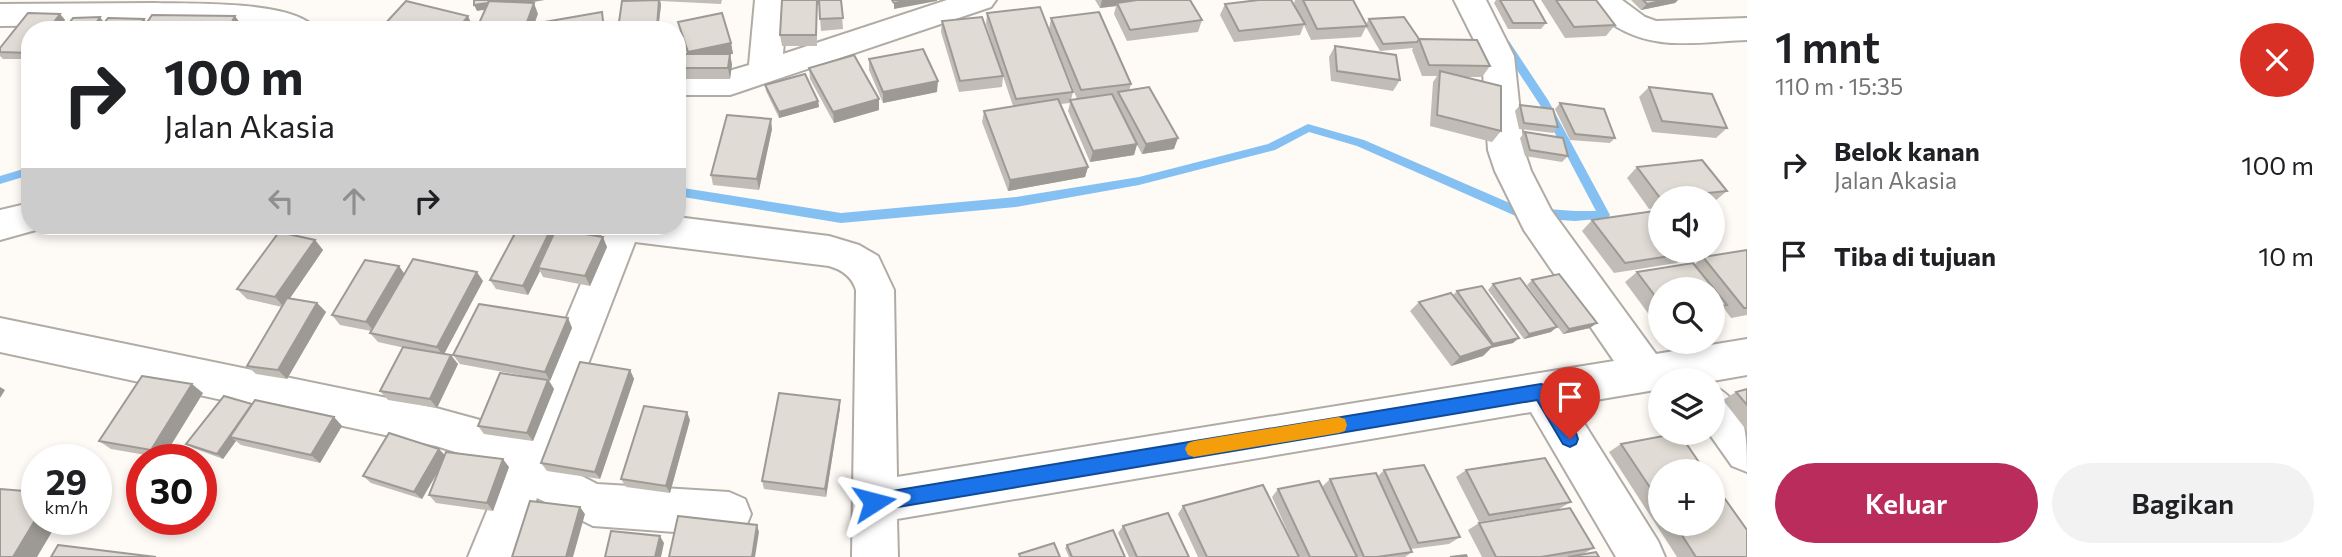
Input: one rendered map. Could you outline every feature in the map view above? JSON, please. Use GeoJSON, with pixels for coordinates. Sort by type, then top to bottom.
{"type":"FeatureCollection","features":[{"type":"Feature","properties":{"kind":"street"},"geometry":{"type":"LineString","coordinates":[[765,70],[771,0]]}},
{"type":"Feature","properties":{"kind":"street"},"geometry":{"type":"LineString","coordinates":[[686,82],[730,83],[980,0]]}},
{"type":"Feature","properties":{"kind":"street"},"geometry":{"type":"LineString","coordinates":[[1470,0],[1498,56],[1506,150],[1513,171],[1534,213],[1671,368]]}},
{"type":"Feature","properties":{"kind":"street"},"geometry":{"type":"LineString","coordinates":[[1601,0],[1634,25],[1655,32],[1747,29]]}},
{"type":"Feature","properties":{"kind":"street"},"geometry":{"type":"LineString","coordinates":[[0,15],[135,21]]}},
{"type":"Feature","properties":{"kind":"street"},"geometry":{"type":"LineString","coordinates":[[171,21],[236,16],[270,21]]}},
{"type":"Feature","properties":{"kind":"street"},"geometry":{"type":"LineString","coordinates":[[0,225],[21,220]]}},
{"type":"Feature","properties":{"kind":"street"},"geometry":{"type":"LineString","coordinates":[[686,233],[829,251],[847,255],[860,262],[872,274],[875,290],[875,557]]}},
{"type":"Feature","properties":{"kind":"street"},"geometry":{"type":"LineString","coordinates":[[491,557],[621,235]]}},
{"type":"Feature","properties":{"kind":"street"},"geometry":{"type":"LineString","coordinates":[[0,335],[436,427],[491,443],[526,470],[593,505],[729,514]]}},
{"type":"Feature","properties":{"kind":"street"},"geometry":{"type":"LineString","coordinates":[[1701,368],[1747,357]]}},
{"type":"Feature","properties":{"kind":"street"},"geometry":{"type":"LineString","coordinates":[[874,502],[1541,391],[1648,378]]}},
{"type":"Feature","properties":{"kind":"street"},"geometry":{"type":"LineString","coordinates":[[1541,391],[1642,557]]}},
{"type":"Feature","properties":{"kind":"street"},"geometry":{"type":"LineString","coordinates":[[1725,422],[1747,452]]}},
{"type":"Feature","properties":{"kind":"building"},"geometry":{"type":"Polygon","coordinates":[[[474,0],[504,0],[474,5],[474,0]]]}},
{"type":"Feature","properties":{"kind":"building"},"geometry":{"type":"Polygon","coordinates":[[[659,0],[657,21],[619,21],[622,1],[659,0]]]}},
{"type":"Feature","properties":{"kind":"building"},"geometry":{"type":"Polygon","coordinates":[[[782,0],[817,0],[816,35],[780,35],[782,0]]]}},
{"type":"Feature","properties":{"kind":"building"},"geometry":{"type":"Polygon","coordinates":[[[819,0],[841,0],[843,18],[820,19],[819,0]]]}},
{"type":"Feature","properties":{"kind":"building"},"geometry":{"type":"Polygon","coordinates":[[[1137,0],[1190,0],[1202,20],[1130,30],[1117,3],[1137,0]]]}},
{"type":"Feature","properties":{"kind":"building"},"geometry":{"type":"Polygon","coordinates":[[[1291,0],[1305,24],[1239,31],[1225,4],[1291,0]]]}},
{"type":"Feature","properties":{"kind":"building"},"geometry":{"type":"Polygon","coordinates":[[[1303,0],[1353,0],[1367,26],[1317,29],[1303,0]]]}},
{"type":"Feature","properties":{"kind":"building"},"geometry":{"type":"Polygon","coordinates":[[[1500,0],[1533,0],[1546,23],[1513,23],[1500,0]]]}},
{"type":"Feature","properties":{"kind":"building"},"geometry":{"type":"Polygon","coordinates":[[[1556,0],[1596,0],[1615,25],[1574,27],[1556,0]]]}},
{"type":"Feature","properties":{"kind":"building"},"geometry":{"type":"Polygon","coordinates":[[[1643,0],[1665,0],[1647,4],[1643,0]]]}},
{"type":"Feature","properties":{"kind":"building"},"geometry":{"type":"Polygon","coordinates":[[[406,1],[468,16],[464,21],[388,21],[406,1]]]}},
{"type":"Feature","properties":{"kind":"building"},"geometry":{"type":"Polygon","coordinates":[[[489,1],[534,3],[527,21],[480,21],[489,1]]]}},
{"type":"Feature","properties":{"kind":"building"},"geometry":{"type":"Polygon","coordinates":[[[1040,7],[1073,92],[1016,99],[987,13],[1040,7]]]}},
{"type":"Feature","properties":{"kind":"building"},"geometry":{"type":"Polygon","coordinates":[[[602,12],[603,21],[550,21],[602,12]]]}},
{"type":"Feature","properties":{"kind":"building"},"geometry":{"type":"Polygon","coordinates":[[[1099,12],[1131,84],[1081,90],[1051,18],[1099,12]]]}},
{"type":"Feature","properties":{"kind":"building"},"geometry":{"type":"Polygon","coordinates":[[[28,13],[60,14],[55,21],[22,21],[28,13]]]}},
{"type":"Feature","properties":{"kind":"building"},"geometry":{"type":"Polygon","coordinates":[[[722,13],[731,43],[688,52],[686,21],[683,21],[722,13]]]}},
{"type":"Feature","properties":{"kind":"building"},"geometry":{"type":"Polygon","coordinates":[[[152,15],[235,16],[232,21],[148,21],[152,15]]]}},
{"type":"Feature","properties":{"kind":"building"},"geometry":{"type":"Polygon","coordinates":[[[100,17],[98,21],[71,21],[73,18],[100,17]]]}},
{"type":"Feature","properties":{"kind":"building"},"geometry":{"type":"Polygon","coordinates":[[[982,17],[1003,76],[960,81],[942,21],[982,17]]]}},
{"type":"Feature","properties":{"kind":"building"},"geometry":{"type":"Polygon","coordinates":[[[1404,17],[1419,39],[1417,42],[1383,44],[1369,19],[1404,17]]]}},
{"type":"Feature","properties":{"kind":"building"},"geometry":{"type":"Polygon","coordinates":[[[108,18],[144,19],[143,21],[106,21],[108,18]]]}},
{"type":"Feature","properties":{"kind":"building"},"geometry":{"type":"Polygon","coordinates":[[[21,22],[21,53],[0,52],[0,48],[21,22]]]}},
{"type":"Feature","properties":{"kind":"building"},"geometry":{"type":"Polygon","coordinates":[[[1419,39],[1477,40],[1490,66],[1429,65],[1419,39]]]}},
{"type":"Feature","properties":{"kind":"building"},"geometry":{"type":"Polygon","coordinates":[[[1335,46],[1396,55],[1400,80],[1337,71],[1335,46]]]}},
{"type":"Feature","properties":{"kind":"building"},"geometry":{"type":"Polygon","coordinates":[[[923,49],[938,81],[883,92],[869,59],[923,49]]]}},
{"type":"Feature","properties":{"kind":"building"},"geometry":{"type":"Polygon","coordinates":[[[686,54],[730,54],[728,68],[686,68],[686,54]]]}},
{"type":"Feature","properties":{"kind":"building"},"geometry":{"type":"Polygon","coordinates":[[[854,55],[879,99],[833,112],[809,68],[854,55]]]}},
{"type":"Feature","properties":{"kind":"building"},"geometry":{"type":"Polygon","coordinates":[[[1440,71],[1501,86],[1501,131],[1437,115],[1440,71]]]}},
{"type":"Feature","properties":{"kind":"building"},"geometry":{"type":"Polygon","coordinates":[[[805,74],[818,101],[779,112],[765,85],[805,74]]]}},
{"type":"Feature","properties":{"kind":"building"},"geometry":{"type":"Polygon","coordinates":[[[1149,87],[1178,138],[1146,144],[1118,92],[1149,87]]]}},
{"type":"Feature","properties":{"kind":"building"},"geometry":{"type":"Polygon","coordinates":[[[1649,87],[1712,94],[1727,128],[1662,121],[1649,87]]]}},
{"type":"Feature","properties":{"kind":"building"},"geometry":{"type":"Polygon","coordinates":[[[1112,94],[1137,144],[1093,151],[1070,100],[1112,94]]]}},
{"type":"Feature","properties":{"kind":"building"},"geometry":{"type":"Polygon","coordinates":[[[1058,99],[1088,167],[1010,180],[984,111],[1058,99]]]}},
{"type":"Feature","properties":{"kind":"building"},"geometry":{"type":"Polygon","coordinates":[[[1560,103],[1604,109],[1615,138],[1575,134],[1560,103]]]}},
{"type":"Feature","properties":{"kind":"building"},"geometry":{"type":"Polygon","coordinates":[[[1520,105],[1553,109],[1558,127],[1524,123],[1520,105]]]}},
{"type":"Feature","properties":{"kind":"building"},"geometry":{"type":"Polygon","coordinates":[[[727,115],[771,119],[757,179],[711,175],[727,115]]]}},
{"type":"Feature","properties":{"kind":"building"},"geometry":{"type":"Polygon","coordinates":[[[1525,132],[1563,138],[1568,156],[1530,150],[1525,132]]]}},
{"type":"Feature","properties":{"kind":"building"},"geometry":{"type":"Polygon","coordinates":[[[1702,160],[1723,186],[1651,186],[1637,167],[1702,160]]]}},
{"type":"Feature","properties":{"kind":"building"},"geometry":{"type":"Polygon","coordinates":[[[1648,212],[1648,259],[1625,263],[1592,220],[1648,212]]]}},
{"type":"Feature","properties":{"kind":"building"},"geometry":{"type":"Polygon","coordinates":[[[277,235],[315,240],[275,297],[237,289],[277,235]]]}},
{"type":"Feature","properties":{"kind":"building"},"geometry":{"type":"Polygon","coordinates":[[[514,235],[548,235],[523,286],[490,280],[514,235]]]}},
{"type":"Feature","properties":{"kind":"building"},"geometry":{"type":"Polygon","coordinates":[[[553,235],[603,237],[585,276],[538,268],[553,235]]]}},
{"type":"Feature","properties":{"kind":"building"},"geometry":{"type":"Polygon","coordinates":[[[1747,250],[1747,308],[1744,308],[1725,284],[1725,277],[1719,277],[1708,263],[1725,263],[1725,254],[1747,250]]]}},
{"type":"Feature","properties":{"kind":"building"},"geometry":{"type":"Polygon","coordinates":[[[413,259],[477,272],[437,347],[370,333],[413,259]]]}},
{"type":"Feature","properties":{"kind":"building"},"geometry":{"type":"Polygon","coordinates":[[[365,260],[399,266],[366,322],[332,315],[365,260]]]}},
{"type":"Feature","properties":{"kind":"building"},"geometry":{"type":"Polygon","coordinates":[[[1693,263],[1704,277],[1648,277],[1648,287],[1637,272],[1693,263]]]}},
{"type":"Feature","properties":{"kind":"building"},"geometry":{"type":"Polygon","coordinates":[[[1559,274],[1597,323],[1569,329],[1532,280],[1559,274]]]}},
{"type":"Feature","properties":{"kind":"building"},"geometry":{"type":"Polygon","coordinates":[[[1520,278],[1557,327],[1529,334],[1493,284],[1520,278]]]}},
{"type":"Feature","properties":{"kind":"building"},"geometry":{"type":"Polygon","coordinates":[[[1482,286],[1519,338],[1493,344],[1457,291],[1482,286]]]}},
{"type":"Feature","properties":{"kind":"building"},"geometry":{"type":"Polygon","coordinates":[[[1451,293],[1493,346],[1460,357],[1419,302],[1451,293]]]}},
{"type":"Feature","properties":{"kind":"building"},"geometry":{"type":"Polygon","coordinates":[[[287,298],[317,303],[278,370],[247,366],[287,298]]]}},
{"type":"Feature","properties":{"kind":"building"},"geometry":{"type":"Polygon","coordinates":[[[479,304],[568,318],[545,372],[453,355],[479,304]]]}},
{"type":"Feature","properties":{"kind":"building"},"geometry":{"type":"Polygon","coordinates":[[[403,347],[451,355],[430,399],[380,391],[403,347]]]}},
{"type":"Feature","properties":{"kind":"building"},"geometry":{"type":"Polygon","coordinates":[[[580,362],[630,370],[595,472],[541,463],[580,362]]]}},
{"type":"Feature","properties":{"kind":"building"},"geometry":{"type":"Polygon","coordinates":[[[500,373],[548,380],[527,433],[478,426],[500,373]]]}},
{"type":"Feature","properties":{"kind":"building"},"geometry":{"type":"Polygon","coordinates":[[[142,376],[192,384],[155,444],[126,446],[99,441],[142,376]]]}},
{"type":"Feature","properties":{"kind":"building"},"geometry":{"type":"Polygon","coordinates":[[[1747,389],[1747,405],[1736,392],[1747,389]]]}},
{"type":"Feature","properties":{"kind":"building"},"geometry":{"type":"Polygon","coordinates":[[[779,393],[840,400],[825,489],[762,481],[779,393]]]}},
{"type":"Feature","properties":{"kind":"building"},"geometry":{"type":"Polygon","coordinates":[[[224,396],[252,404],[217,454],[217,444],[186,444],[224,396]]]}},
{"type":"Feature","properties":{"kind":"building"},"geometry":{"type":"Polygon","coordinates":[[[255,400],[334,417],[311,455],[230,437],[255,400]]]}},
{"type":"Feature","properties":{"kind":"building"},"geometry":{"type":"Polygon","coordinates":[[[644,406],[687,412],[666,486],[621,479],[644,406]]]}},
{"type":"Feature","properties":{"kind":"building"},"geometry":{"type":"Polygon","coordinates":[[[389,433],[439,449],[414,492],[363,476],[389,433]]]}},
{"type":"Feature","properties":{"kind":"building"},"geometry":{"type":"Polygon","coordinates":[[[1648,439],[1648,445],[1687,445],[1697,459],[1648,459],[1648,484],[1621,444],[1648,439]]]}},
{"type":"Feature","properties":{"kind":"building"},"geometry":{"type":"Polygon","coordinates":[[[446,452],[503,459],[487,503],[429,495],[446,452]]]}},
{"type":"Feature","properties":{"kind":"building"},"geometry":{"type":"Polygon","coordinates":[[[1545,458],[1571,502],[1489,515],[1466,470],[1545,458]]]}},
{"type":"Feature","properties":{"kind":"building"},"geometry":{"type":"Polygon","coordinates":[[[1424,465],[1460,537],[1418,543],[1384,470],[1424,465]]]}},
{"type":"Feature","properties":{"kind":"building"},"geometry":{"type":"Polygon","coordinates":[[[1376,473],[1412,552],[1364,557],[1330,479],[1376,473]]]}},
{"type":"Feature","properties":{"kind":"building"},"geometry":{"type":"Polygon","coordinates":[[[1319,481],[1357,557],[1310,557],[1278,489],[1319,481]]]}},
{"type":"Feature","properties":{"kind":"building"},"geometry":{"type":"Polygon","coordinates":[[[1263,485],[1299,557],[1207,557],[1183,506],[1263,485]]]}},
{"type":"Feature","properties":{"kind":"building"},"geometry":{"type":"Polygon","coordinates":[[[0,489],[21,491],[21,535],[26,535],[13,557],[0,557],[0,489]]]}},
{"type":"Feature","properties":{"kind":"building"},"geometry":{"type":"Polygon","coordinates":[[[1725,499],[1747,530],[1747,557],[1696,557],[1682,536],[1725,536],[1725,499]]]}},
{"type":"Feature","properties":{"kind":"building"},"geometry":{"type":"Polygon","coordinates":[[[530,501],[580,507],[566,557],[512,557],[530,501]]]}},
{"type":"Feature","properties":{"kind":"building"},"geometry":{"type":"Polygon","coordinates":[[[1570,508],[1594,548],[1541,557],[1496,557],[1479,523],[1570,508]]]}},
{"type":"Feature","properties":{"kind":"building"},"geometry":{"type":"Polygon","coordinates":[[[1168,513],[1189,557],[1137,557],[1123,526],[1168,513]]]}},
{"type":"Feature","properties":{"kind":"building"},"geometry":{"type":"Polygon","coordinates":[[[678,516],[757,525],[752,557],[669,557],[678,516]]]}},
{"type":"Feature","properties":{"kind":"building"},"geometry":{"type":"Polygon","coordinates":[[[1113,530],[1125,557],[1072,557],[1067,545],[1113,530]]]}},
{"type":"Feature","properties":{"kind":"building"},"geometry":{"type":"Polygon","coordinates":[[[611,531],[660,536],[655,557],[605,557],[611,531]]]}},
{"type":"Feature","properties":{"kind":"building"},"geometry":{"type":"Polygon","coordinates":[[[1054,543],[1060,557],[1020,557],[1019,554],[1054,543]]]}},
{"type":"Feature","properties":{"kind":"building"},"geometry":{"type":"Polygon","coordinates":[[[58,545],[156,557],[51,557],[58,545]]]}},
{"type":"Feature","properties":{"kind":"building"},"geometry":{"type":"Polygon","coordinates":[[[1596,552],[1599,557],[1568,557],[1596,552]]]}},
{"type":"Feature","properties":{"kind":"waterway"},"geometry":{"type":"LineString","coordinates":[[686,192],[841,218],[1016,202],[1139,181],[1271,147],[1308,128],[1360,143],[1518,212],[1604,215],[1544,103],[1505,44]]}},
{"type":"Feature","properties":{"kind":"waterway"},"geometry":{"type":"LineString","coordinates":[[0,180],[21,174]]}},
{"type":"Feature","properties":{"kind":"slow traffic"},"geometry":{"type":"LineString","coordinates":[[1194,449],[1339,425]]}},
{"type":"Feature","properties":{"kind":"route"},"geometry":{"type":"LineString","coordinates":[[874,502],[1541,391],[1570,439]]}}]}
